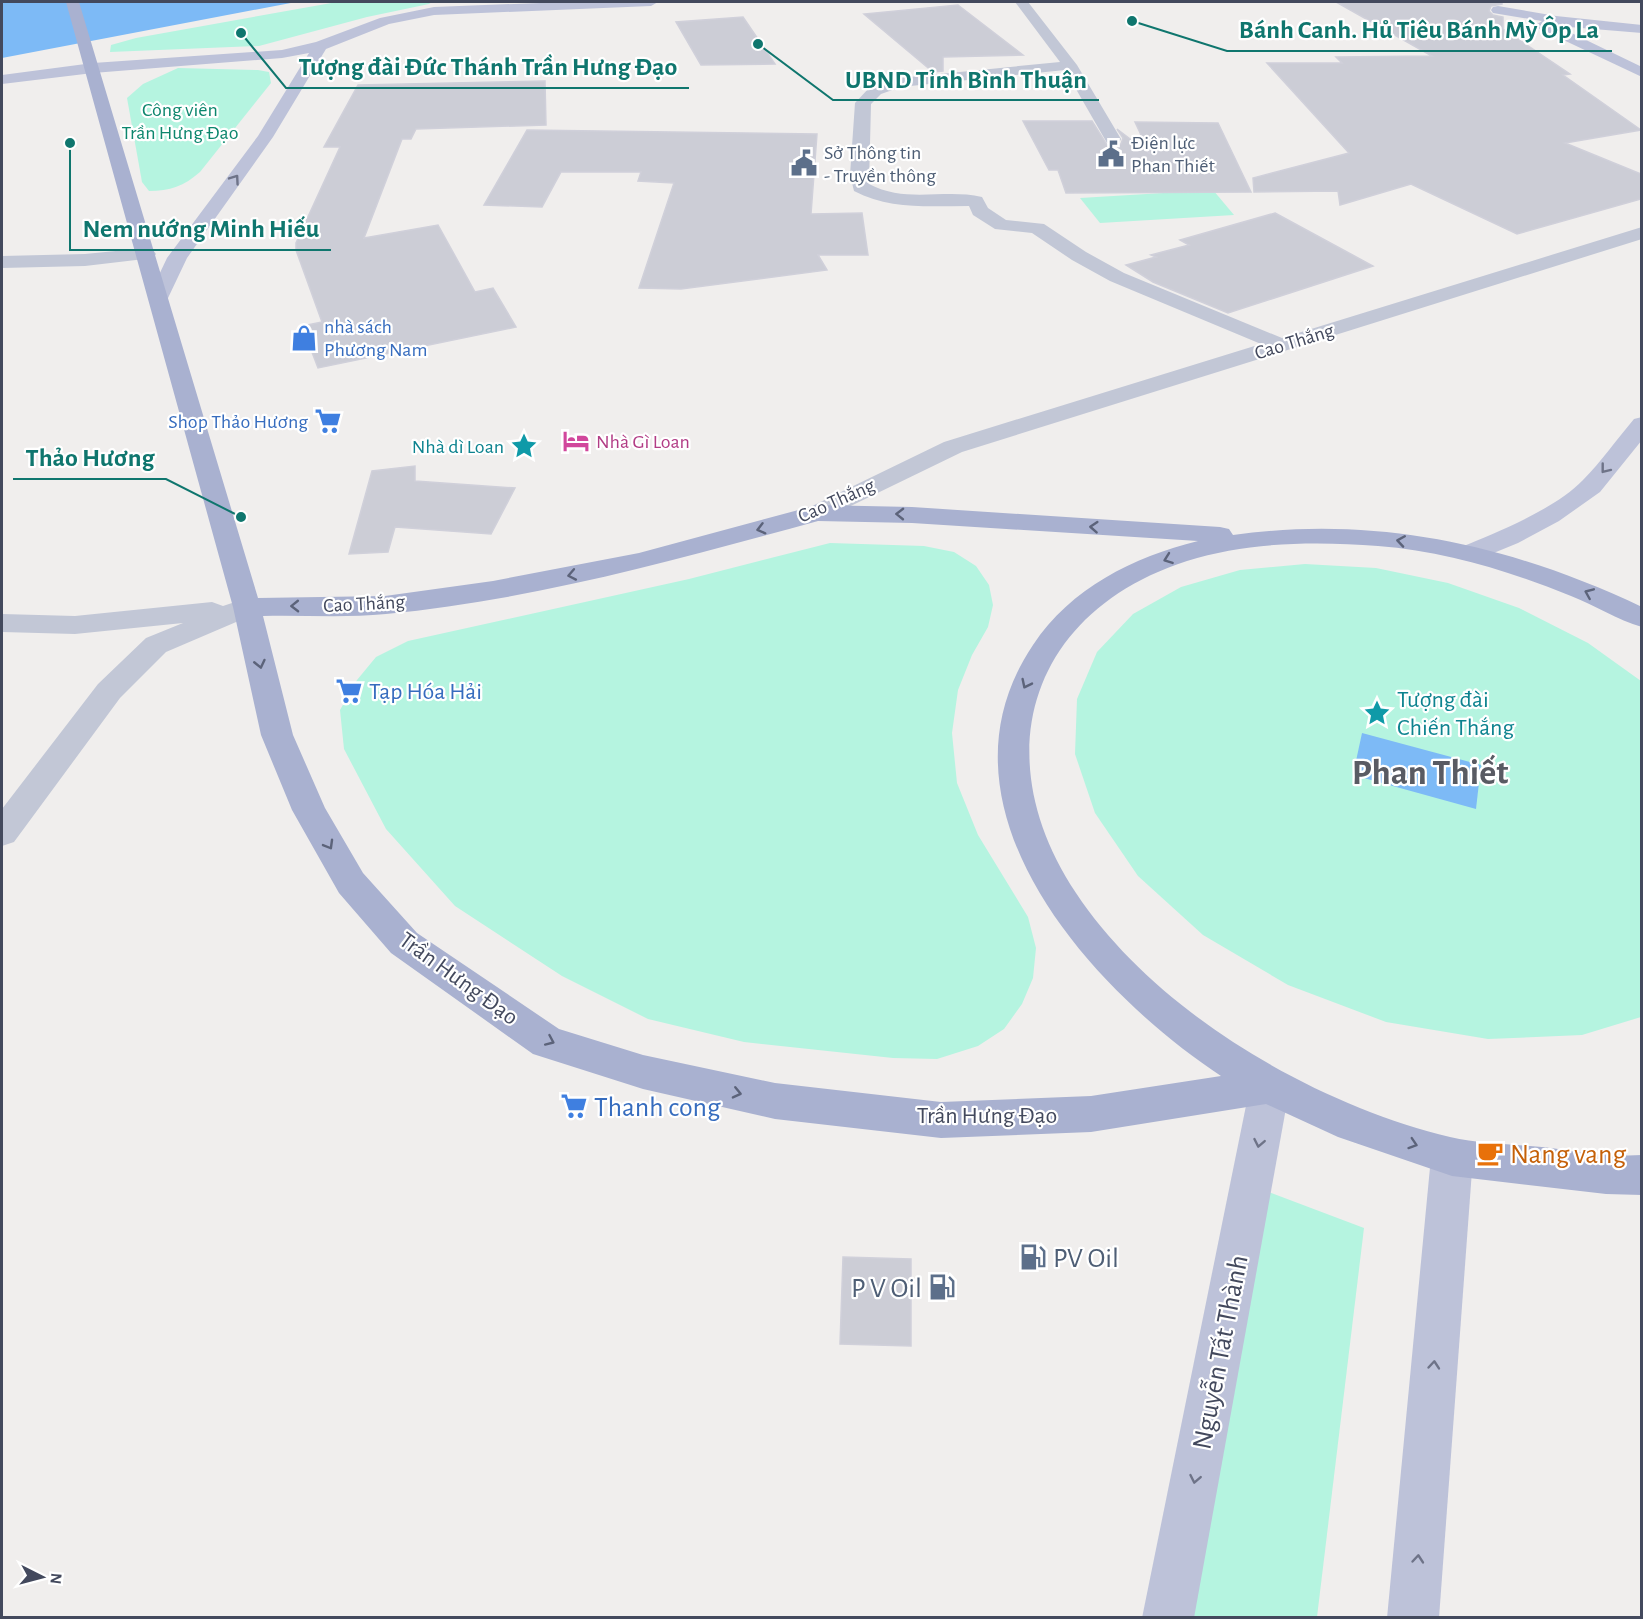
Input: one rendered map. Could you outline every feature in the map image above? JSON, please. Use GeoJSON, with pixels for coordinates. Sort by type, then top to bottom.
{"type":"FeatureCollection","features":[{"type":"Feature","properties":{"kind":"main road","name":"Trần Hưng Đạo"},"geometry":{"type":"LineString","coordinates":[[72,2],[247,607],[277,735],[309,810],[351,883],[404,943],[547,1042],[643,1072],[775,1101],[941,1120],[1091,1114],[1270,1086]]}},
{"type":"Feature","properties":{"kind":"main road","name":"Cao Thắng"},"geometry":{"type":"LineString","coordinates":[[247,607],[385,605],[493,590],[641,561],[817,513]]}},
{"type":"Feature","properties":{"kind":"main road"},"geometry":{"type":"LineString","coordinates":[[817,513],[912,514],[1258,537],[1325,534],[1396,539],[1470,553],[1519,566],[1568,584],[1641,618]]}},
{"type":"Feature","properties":{"kind":"main road"},"geometry":{"type":"LineString","coordinates":[[1258,537],[1193,550],[1135,571],[1085,602],[1047,642],[1022,691],[1012,748],[1020,813],[1050,883],[1102,954],[1176,1023],[1270,1086],[1358,1126],[1452,1157],[1641,1175]]}},
{"type":"Feature","properties":{"kind":"street"},"geometry":{"type":"LineString","coordinates":[[2,80],[90,58],[282,54],[320,46],[385,21],[440,6],[651,2]]}},
{"type":"Feature","properties":{"kind":"street"},"geometry":{"type":"LineString","coordinates":[[1020,2],[1070,65],[1113,139]]}},
{"type":"Feature","properties":{"kind":"street"},"geometry":{"type":"LineString","coordinates":[[1482,4],[1541,21],[1637,27]]}},
{"type":"Feature","properties":{"kind":"street"},"geometry":{"type":"LineString","coordinates":[[1541,21],[1641,73]]}},
{"type":"Feature","properties":{"kind":"street"},"geometry":{"type":"LineString","coordinates":[[158,298],[177,258],[265,137],[320,46]]}},
{"type":"Feature","properties":{"kind":"street"},"geometry":{"type":"LineString","coordinates":[[1070,65],[899,83],[875,91],[863,103],[860,187],[873,195],[890,199],[976,201],[980,211],[1002,225],[1037,228],[1079,256],[1117,277],[1281,345]]}},
{"type":"Feature","properties":{"kind":"street","name":"Cao Thắng"},"geometry":{"type":"LineString","coordinates":[[817,513],[953,447],[1641,233]]}},
{"type":"Feature","properties":{"kind":"street"},"geometry":{"type":"LineString","coordinates":[[2,262],[85,260],[146,254]]}},
{"type":"Feature","properties":{"kind":"street"},"geometry":{"type":"LineString","coordinates":[[1470,553],[1509,537],[1550,516],[1591,488],[1641,424]]}},
{"type":"Feature","properties":{"kind":"street"},"geometry":{"type":"LineString","coordinates":[[2,833],[109,691],[156,645],[247,607]]}},
{"type":"Feature","properties":{"kind":"street","name":"Cao Thắng"},"geometry":{"type":"LineString","coordinates":[[2,623],[75,625],[247,607]]}},
{"type":"Feature","properties":{"kind":"street","name":"Nguyễn Tất Thành"},"geometry":{"type":"LineString","coordinates":[[1168,1617],[1270,1086]]}},
{"type":"Feature","properties":{"kind":"street"},"geometry":{"type":"LineString","coordinates":[[1413,1617],[1452,1157]]}},
{"type":"Feature","properties":{"kind":"green space","name":"Công viên Trần Hưng Đạo"},"geometry":{"type":"Polygon","coordinates":[[[337,2],[432,2],[259,46],[110,52],[111,45],[136,38],[337,2]]]}},
{"type":"Feature","properties":{"kind":"green space","name":"Công viên Trần Hưng Đạo"},"geometry":{"type":"Polygon","coordinates":[[[178,68],[258,70],[269,72],[271,83],[200,172],[176,187],[149,191],[142,182],[127,98],[143,84],[178,68]]]}},
{"type":"Feature","properties":{"kind":"green space"},"geometry":{"type":"Polygon","coordinates":[[[1213,190],[1234,215],[1100,223],[1080,198],[1213,190]]]}},
{"type":"Feature","properties":{"kind":"green space"},"geometry":{"type":"Polygon","coordinates":[[[830,543],[924,546],[954,552],[976,566],[989,585],[993,605],[988,627],[972,655],[958,690],[952,733],[957,783],[978,835],[1028,917],[1036,948],[1033,978],[1022,1004],[1004,1029],[978,1046],[937,1059],[893,1058],[744,1042],[648,1019],[562,976],[455,906],[386,829],[344,749],[340,710],[357,680],[376,657],[408,641],[689,579],[830,543]]]}},
{"type":"Feature","properties":{"kind":"green space"},"geometry":{"type":"Polygon","coordinates":[[[1305,564],[1376,568],[1448,583],[1519,608],[1588,643],[1641,681],[1641,1017],[1582,1035],[1488,1039],[1386,1022],[1288,985],[1203,935],[1138,876],[1095,813],[1075,754],[1077,699],[1097,652],[1133,614],[1181,587],[1240,570],[1305,564]]]}},
{"type":"Feature","properties":{"kind":"green space"},"geometry":{"type":"Polygon","coordinates":[[[1269,1192],[1364,1228],[1317,1617],[1188,1618],[1269,1192]]]}},
{"type":"Feature","properties":{"kind":"water"},"geometry":{"type":"Polygon","coordinates":[[[2,2],[296,2],[2,58],[2,2]]]}},
{"type":"Feature","properties":{"kind":"water"},"geometry":{"type":"Polygon","coordinates":[[[1362,733],[1481,765],[1476,809],[1353,775],[1362,733]]]}},
{"type":"Feature","properties":{"kind":"building"},"geometry":{"type":"Polygon","coordinates":[[[1336,2],[1502,2],[1502,4],[1491,6],[1489,11],[1493,15],[1503,17],[1503,29],[1570,74],[1563,75],[1641,130],[1565,143],[1641,174],[1641,199],[1517,234],[1411,184],[1340,205],[1338,191],[1254,192],[1253,178],[1349,153],[1267,63],[1342,63],[1336,57],[1432,56],[1336,2]]]}},
{"type":"Feature","properties":{"kind":"building"},"geometry":{"type":"Polygon","coordinates":[[[958,5],[1023,55],[943,57],[943,71],[933,72],[864,14],[958,5]]]}},
{"type":"Feature","properties":{"kind":"building"},"geometry":{"type":"Polygon","coordinates":[[[743,17],[775,64],[701,65],[676,22],[743,17]]]}},
{"type":"Feature","properties":{"kind":"building"},"geometry":{"type":"Polygon","coordinates":[[[545,81],[546,125],[416,129],[411,139],[402,139],[364,238],[438,225],[475,292],[493,288],[516,327],[318,368],[302,326],[322,322],[296,250],[296,243],[340,147],[324,147],[358,85],[545,81]]]}},
{"type":"Feature","properties":{"kind":"building"},"geometry":{"type":"Polygon","coordinates":[[[1023,121],[1092,121],[1107,145],[1121,144],[1123,138],[1117,129],[1150,154],[1135,122],[1218,123],[1251,192],[1066,193],[1058,170],[1049,170],[1023,121]]]}},
{"type":"Feature","properties":{"kind":"building"},"geometry":{"type":"Polygon","coordinates":[[[527,130],[817,134],[811,214],[862,213],[868,255],[818,255],[827,270],[681,289],[639,288],[674,183],[638,181],[641,172],[561,172],[542,207],[484,205],[527,130]]]}},
{"type":"Feature","properties":{"kind":"building"},"geometry":{"type":"Polygon","coordinates":[[[1275,213],[1373,266],[1228,313],[1153,282],[1126,265],[1156,257],[1151,255],[1189,245],[1180,240],[1275,213]]]}},
{"type":"Feature","properties":{"kind":"building"},"geometry":{"type":"Polygon","coordinates":[[[415,466],[415,481],[515,488],[491,534],[395,527],[388,552],[349,554],[372,471],[415,466]]]}},
{"type":"Feature","properties":{"kind":"building"},"geometry":{"type":"Polygon","coordinates":[[[843,1257],[911,1259],[911,1346],[840,1344],[843,1257]]]}},
{"type":"Feature","properties":{"kind":"place","name":"Bánh Canh. Hů Tiêu Bánh Mỳ Ôp La"},"geometry":{"type":"Point","coordinates":[1132,21]}},
{"type":"Feature","properties":{"kind":"place","name":"Tượng đài Đức Thánh Trần Hưng Đạo"},"geometry":{"type":"Point","coordinates":[241,33]}},
{"type":"Feature","properties":{"kind":"place","name":"UBND Tỉnh Bình Thuận"},"geometry":{"type":"Point","coordinates":[758,44]}},
{"type":"Feature","properties":{"kind":"place","name":"Nem nướng Minh Hiếu"},"geometry":{"type":"Point","coordinates":[70,143]}},
{"type":"Feature","properties":{"kind":"place","name":"Điện lực Phan Thiết"},"geometry":{"type":"Point","coordinates":[1111,154]}},
{"type":"Feature","properties":{"kind":"place","name":"Sở Thông tin - Truyền thông"},"geometry":{"type":"Point","coordinates":[804,163]}},
{"type":"Feature","properties":{"kind":"place","name":"nhà sách Phương Nam"},"geometry":{"type":"Point","coordinates":[304,338]}},
{"type":"Feature","properties":{"kind":"place","name":"Shop Thảo Hương"},"geometry":{"type":"Point","coordinates":[328,421]}},
{"type":"Feature","properties":{"kind":"place","name":"Nhà Gì Loan"},"geometry":{"type":"Point","coordinates":[576,441]}},
{"type":"Feature","properties":{"kind":"place","name":"Nhà dì Loan"},"geometry":{"type":"Point","coordinates":[524,446]}},
{"type":"Feature","properties":{"kind":"place","name":"Thảo Hương"},"geometry":{"type":"Point","coordinates":[241,517]}},
{"type":"Feature","properties":{"kind":"place","name":"Tạp Hóa Hải"},"geometry":{"type":"Point","coordinates":[349,691]}},
{"type":"Feature","properties":{"kind":"place","name":"Tượng đài Chiến Thắng"},"geometry":{"type":"Point","coordinates":[1377,713]}},
{"type":"Feature","properties":{"kind":"place","name":"Thanh cong"},"geometry":{"type":"Point","coordinates":[574,1106]}},
{"type":"Feature","properties":{"kind":"place","name":"Nang vang"},"geometry":{"type":"Point","coordinates":[1490,1153]}},
{"type":"Feature","properties":{"kind":"place","name":"PV Oil"},"geometry":{"type":"Point","coordinates":[1033,1257]}},
{"type":"Feature","properties":{"kind":"place","name":"P V Oil"},"geometry":{"type":"Point","coordinates":[942,1287]}},
{"type":"Feature","properties":{"kind":"district","name":"Phan Thiết"},"geometry":{"type":"Point","coordinates":[1430,771]}}]}
